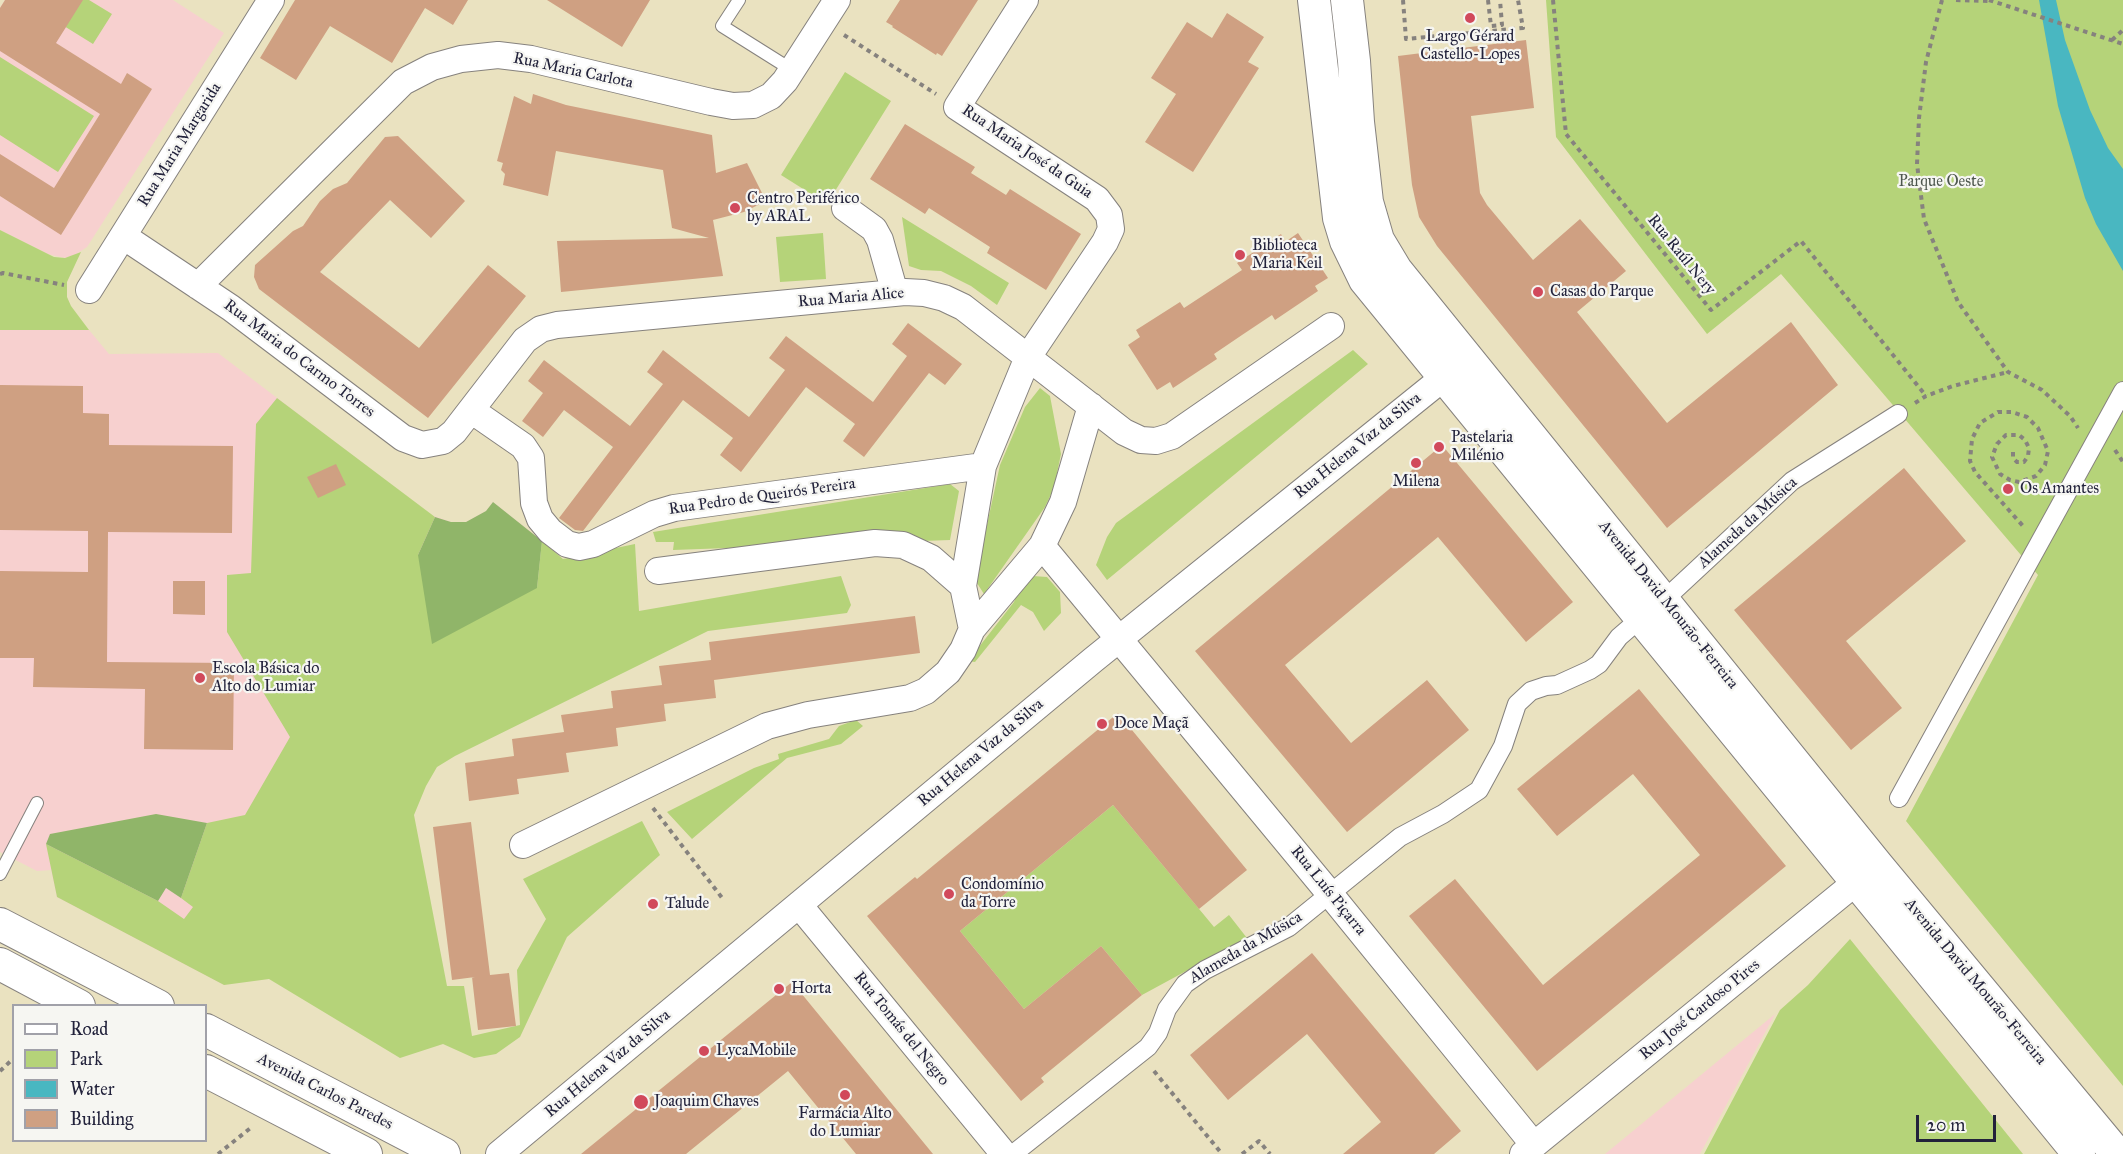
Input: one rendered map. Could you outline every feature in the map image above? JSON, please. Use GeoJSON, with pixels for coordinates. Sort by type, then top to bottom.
{"type":"FeatureCollection","features":[{"type":"Feature","properties":{"kind":"street","name":"Rua Maria Margarida"},"geometry":{"type":"LineString","coordinates":[[89,290],[271,0]]}},
{"type":"Feature","properties":{"kind":"street","name":"Rua Maria Carlota"},"geometry":{"type":"LineString","coordinates":[[198,286],[403,82],[432,67],[461,58],[498,55],[531,59],[711,102],[733,106],[753,105],[771,96],[792,70],[837,0]]}},
{"type":"Feature","properties":{"kind":"street","name":"Rua Maria José da Guia"},"geometry":{"type":"LineString","coordinates":[[983,466],[1028,357],[1105,242],[1111,229],[1109,215],[1097,199],[957,107],[1025,0]]}},
{"type":"Feature","properties":{"kind":"street","name":"Avenida David Mourão-Ferreira"},"geometry":{"type":"LineString","coordinates":[[1314,0],[1339,218],[1346,241],[1365,280],[1456,367]]}},
{"type":"Feature","properties":{"kind":"street","name":"Avenida David Mourão-Ferreira"},"geometry":{"type":"LineString","coordinates":[[1347,0],[1367,202],[1378,240],[1456,367],[1867,873],[2079,1154]]}},
{"type":"Feature","properties":{"kind":"street"},"geometry":{"type":"LineString","coordinates":[[844,208],[874,229],[880,240],[895,293]]}},
{"type":"Feature","properties":{"kind":"street","name":"Rua Maria do Carmo Torres"},"geometry":{"type":"LineString","coordinates":[[123,236],[231,308],[403,438],[422,445],[443,441],[454,432],[471,410]]}},
{"type":"Feature","properties":{"kind":"street","name":"Rua Maria Alice"},"geometry":{"type":"LineString","coordinates":[[471,410],[525,340],[541,329],[557,325],[924,292],[945,298],[963,307],[1124,432],[1141,440],[1156,441],[1172,436],[1331,326]]}},
{"type":"Feature","properties":{"kind":"street","name":"Rua Helena Vaz da Silva"},"geometry":{"type":"LineString","coordinates":[[499,1154],[1119,639],[1456,367]]}},
{"type":"Feature","properties":{"kind":"street"},"geometry":{"type":"LineString","coordinates":[[1899,798],[2123,392]]}},
{"type":"Feature","properties":{"kind":"street"},"geometry":{"type":"LineString","coordinates":[[523,845],[767,726],[808,716],[910,698],[926,691],[948,672],[963,650],[972,629],[1042,546],[1063,502],[1091,406]]}},
{"type":"Feature","properties":{"kind":"street","name":"Rua Pedro de Queirós Pereira"},"geometry":{"type":"LineString","coordinates":[[471,410],[523,446],[531,458],[534,503],[540,519],[550,531],[567,544],[579,547],[593,543],[654,514],[674,508],[983,466]]}},
{"type":"Feature","properties":{"kind":"street","name":"Alameda da Música"},"geometry":{"type":"LineString","coordinates":[[1013,1154],[1141,1054],[1158,1033],[1167,1009],[1185,984],[1205,970],[1289,927],[1400,837],[1443,814],[1479,790],[1503,746],[1517,704],[1531,691],[1557,685],[1599,664],[1619,637],[1792,481],[1898,414]]}},
{"type":"Feature","properties":{"kind":"street"},"geometry":{"type":"LineString","coordinates":[[972,629],[963,585],[983,466]]}},
{"type":"Feature","properties":{"kind":"street"},"geometry":{"type":"LineString","coordinates":[[658,571],[875,543],[903,545],[931,558],[963,585]]}},
{"type":"Feature","properties":{"kind":"street"},"geometry":{"type":"LineString","coordinates":[[1042,546],[1119,639]]}},
{"type":"Feature","properties":{"kind":"street","name":"Rua Luís Piçarra"},"geometry":{"type":"LineString","coordinates":[[1119,639],[1330,894],[1528,1149]]}},
{"type":"Feature","properties":{"kind":"street","name":"Avenida David Mourão-Ferreira"},"geometry":{"type":"LineString","coordinates":[[1867,873],[2117,1154]]}},
{"type":"Feature","properties":{"kind":"street","name":"Rua José Cardoso Pires"},"geometry":{"type":"LineString","coordinates":[[1528,1149],[1867,873]]}},
{"type":"Feature","properties":{"kind":"street","name":"Rua Tomás del Negro"},"geometry":{"type":"LineString","coordinates":[[799,905],[1004,1154]]}},
{"type":"Feature","properties":{"kind":"street"},"geometry":{"type":"LineString","coordinates":[[0,924],[156,1004]]}},
{"type":"Feature","properties":{"kind":"street"},"geometry":{"type":"LineString","coordinates":[[0,964],[77,1004]]}},
{"type":"Feature","properties":{"kind":"street","name":"Avenida Carlos Paredes"},"geometry":{"type":"LineString","coordinates":[[207,1031],[444,1154]]}},
{"type":"Feature","properties":{"kind":"street"},"geometry":{"type":"LineString","coordinates":[[207,1072],[366,1154]]}},
{"type":"Feature","properties":{"kind":"lane"},"geometry":{"type":"LineString","coordinates":[[739,0],[722,26],[792,70]]}},
{"type":"Feature","properties":{"kind":"lane"},"geometry":{"type":"LineString","coordinates":[[0,874],[37,803]]}},
{"type":"Feature","properties":{"kind":"path"},"geometry":{"type":"LineString","coordinates":[[1403,0],[1406,39],[1523,28],[1518,0]]}},
{"type":"Feature","properties":{"kind":"path"},"geometry":{"type":"LineString","coordinates":[[1488,0],[1491,26],[1502,24],[1500,0]]}},
{"type":"Feature","properties":{"kind":"path","name":"Rua Raúl Nery"},"geometry":{"type":"LineString","coordinates":[[1553,0],[1566,134],[1711,310],[1801,241],[1926,396]]}},
{"type":"Feature","properties":{"kind":"path"},"geometry":{"type":"LineString","coordinates":[[1942,0],[1926,62],[1919,118],[1917,164],[1924,219],[1958,302],[2008,372],[2042,390],[2070,416],[2092,449]]}},
{"type":"Feature","properties":{"kind":"path"},"geometry":{"type":"LineString","coordinates":[[1956,0],[1990,1],[2123,44]]}},
{"type":"Feature","properties":{"kind":"path"},"geometry":{"type":"LineString","coordinates":[[823,22],[957,107]]}},
{"type":"Feature","properties":{"kind":"path"},"geometry":{"type":"LineString","coordinates":[[2112,40],[2123,30]]}},
{"type":"Feature","properties":{"kind":"path"},"geometry":{"type":"LineString","coordinates":[[0,274],[89,290]]}},
{"type":"Feature","properties":{"kind":"path"},"geometry":{"type":"LineString","coordinates":[[1898,414],[1926,396],[1953,386],[2008,372]]}},
{"type":"Feature","properties":{"kind":"path"},"geometry":{"type":"LineString","coordinates":[[2013,452],[2013,458],[2017,462],[2024,462],[2029,448],[2019,435],[2006,435],[1997,444],[1992,457],[2000,474],[2010,480],[2019,482],[2036,476],[2045,465],[2048,451],[2038,428],[2027,417],[2012,412],[1998,412],[1980,423],[1972,439],[1970,461],[1975,472],[2029,533],[2041,542]]}},
{"type":"Feature","properties":{"kind":"path"},"geometry":{"type":"LineString","coordinates":[[638,789],[723,899]]}},
{"type":"Feature","properties":{"kind":"path"},"geometry":{"type":"LineString","coordinates":[[1141,1054],[1222,1154]]}},
{"type":"Feature","properties":{"kind":"path"},"geometry":{"type":"LineString","coordinates":[[0,1071],[12,1060]]}},
{"type":"Feature","properties":{"kind":"path"},"geometry":{"type":"LineString","coordinates":[[218,1154],[275,1107]]}},
{"type":"Feature","properties":{"kind":"path"},"geometry":{"type":"LineString","coordinates":[[1242,1154],[1259,1141],[1270,1154]]}},
{"type":"Feature","properties":{"kind":"shaded area"},"geometry":{"type":"Polygon","coordinates":[[[5,0],[173,0],[224,33],[87,247],[65,258],[48,254],[0,230],[0,8],[5,0]]]}},
{"type":"Feature","properties":{"kind":"shaded area","name":"Escola Básica do Alto do Lumiar"},"geometry":{"type":"Polygon","coordinates":[[[0,330],[89,330],[109,354],[218,353],[431,515],[451,522],[466,522],[486,511],[493,502],[542,541],[224,985],[57,897],[51,870],[37,871],[0,852],[0,330]]]}},
{"type":"Feature","properties":{"kind":"shaded area"},"geometry":{"type":"Polygon","coordinates":[[[1775,1014],[1700,1154],[1605,1154],[1775,1014]]]}},
{"type":"Feature","properties":{"kind":"green space"},"geometry":{"type":"Polygon","coordinates":[[[80,0],[89,0],[112,14],[93,44],[64,26],[80,0]]]}},
{"type":"Feature","properties":{"kind":"green space","name":"Parque Oeste"},"geometry":{"type":"Polygon","coordinates":[[[1546,0],[2123,0],[2123,1086],[1906,821],[2038,575],[1781,274],[1707,334],[1556,137],[1546,0]]]}},
{"type":"Feature","properties":{"kind":"green space"},"geometry":{"type":"Polygon","coordinates":[[[0,57],[94,116],[58,172],[0,135],[0,57]]]}},
{"type":"Feature","properties":{"kind":"green space"},"geometry":{"type":"Polygon","coordinates":[[[845,72],[891,101],[827,204],[781,175],[845,72]]]}},
{"type":"Feature","properties":{"kind":"green space"},"geometry":{"type":"Polygon","coordinates":[[[902,217],[1009,283],[997,305],[971,286],[941,271],[921,270],[909,266],[902,217]]]}},
{"type":"Feature","properties":{"kind":"green space"},"geometry":{"type":"Polygon","coordinates":[[[0,230],[54,257],[65,258],[81,252],[67,282],[67,297],[89,330],[0,330],[0,230]]]}},
{"type":"Feature","properties":{"kind":"green space"},"geometry":{"type":"Polygon","coordinates":[[[823,233],[826,279],[780,282],[776,237],[823,233]]]}},
{"type":"Feature","properties":{"kind":"green space"},"geometry":{"type":"Polygon","coordinates":[[[1353,350],[1368,364],[1107,580],[1096,565],[1107,537],[1116,523],[1353,350]]]}},
{"type":"Feature","properties":{"kind":"green space"},"geometry":{"type":"Polygon","coordinates":[[[1040,388],[1050,396],[1061,454],[1054,488],[1045,507],[984,594],[975,580],[1000,465],[1025,407],[1040,388]]]}},
{"type":"Feature","properties":{"kind":"green space"},"geometry":{"type":"Polygon","coordinates":[[[277,398],[435,517],[418,555],[537,588],[542,541],[563,559],[635,544],[639,611],[841,576],[851,605],[847,613],[708,631],[437,767],[414,815],[447,986],[464,986],[472,1036],[520,1025],[517,970],[546,919],[523,879],[642,821],[660,855],[567,937],[520,1037],[496,1054],[474,1058],[443,1044],[400,1058],[269,979],[224,985],[57,897],[46,844],[158,901],[184,919],[193,907],[181,898],[207,823],[245,815],[290,737],[227,632],[227,575],[251,573],[256,424],[277,398]]]}},
{"type":"Feature","properties":{"kind":"green space"},"geometry":{"type":"Polygon","coordinates":[[[950,484],[959,491],[950,540],[673,550],[674,542],[656,542],[653,532],[950,484]]]}},
{"type":"Feature","properties":{"kind":"green space"},"geometry":{"type":"Polygon","coordinates":[[[493,502],[542,541],[537,588],[432,644],[418,555],[435,517],[451,522],[466,522],[486,511],[493,502]]]}},
{"type":"Feature","properties":{"kind":"green space"},"geometry":{"type":"Polygon","coordinates":[[[1033,576],[1047,577],[1060,592],[1061,613],[1044,631],[1033,612],[1021,605],[975,662],[968,661],[1014,602],[1020,587],[1033,576]]]}},
{"type":"Feature","properties":{"kind":"green space"},"geometry":{"type":"Polygon","coordinates":[[[856,720],[863,726],[841,744],[787,758],[692,839],[667,812],[754,768],[779,759],[778,754],[829,739],[839,726],[856,720]]]}},
{"type":"Feature","properties":{"kind":"green space"},"geometry":{"type":"Polygon","coordinates":[[[1113,805],[1214,927],[1229,915],[1247,938],[1142,995],[1101,946],[1024,1009],[960,931],[1113,805]]]}},
{"type":"Feature","properties":{"kind":"green space"},"geometry":{"type":"Polygon","coordinates":[[[156,814],[207,823],[181,898],[166,888],[158,901],[46,844],[50,834],[156,814]]]}},
{"type":"Feature","properties":{"kind":"green space"},"geometry":{"type":"Polygon","coordinates":[[[1850,939],[2023,1154],[1704,1154],[1780,1010],[1808,985],[1850,939]]]}},
{"type":"Feature","properties":{"kind":"water"},"geometry":{"type":"Polygon","coordinates":[[[2039,0],[2056,0],[2065,40],[2090,110],[2108,148],[2123,169],[2123,271],[2096,224],[2085,198],[2058,106],[2039,0]]]}},
{"type":"Feature","properties":{"kind":"building"},"geometry":{"type":"Polygon","coordinates":[[[5,0],[83,0],[56,43],[121,84],[127,73],[152,89],[61,235],[0,196],[0,154],[54,188],[100,114],[0,51],[0,8],[5,0]]]}},
{"type":"Feature","properties":{"kind":"building"},"geometry":{"type":"Polygon","coordinates":[[[295,0],[468,0],[453,25],[425,8],[392,63],[330,26],[296,80],[260,58],[295,0]]]}},
{"type":"Feature","properties":{"kind":"building"},"geometry":{"type":"Polygon","coordinates":[[[547,0],[650,0],[622,47],[547,0]]]}},
{"type":"Feature","properties":{"kind":"building"},"geometry":{"type":"Polygon","coordinates":[[[900,0],[978,0],[942,56],[937,53],[936,55],[886,22],[900,0]]]}},
{"type":"Feature","properties":{"kind":"building"},"geometry":{"type":"Polygon","coordinates":[[[1227,13],[1264,37],[1248,62],[1259,68],[1193,172],[1145,142],[1176,94],[1151,78],[1187,22],[1212,38],[1227,13]]]}},
{"type":"Feature","properties":{"kind":"building","name":"Casas do Parque"},"geometry":{"type":"Polygon","coordinates":[[[1526,40],[1534,108],[1471,116],[1480,193],[1487,205],[1533,260],[1580,219],[1626,271],[1577,312],[1667,423],[1791,322],[1838,385],[1667,528],[1437,246],[1419,217],[1412,185],[1398,56],[1526,40]]]}},
{"type":"Feature","properties":{"kind":"building"},"geometry":{"type":"Polygon","coordinates":[[[533,94],[566,105],[712,135],[716,173],[747,163],[766,201],[744,212],[713,220],[723,276],[561,292],[557,241],[709,238],[672,228],[663,170],[556,151],[548,196],[503,185],[505,174],[501,170],[503,163],[497,161],[514,96],[531,104],[533,94]]]}},
{"type":"Feature","properties":{"kind":"building"},"geometry":{"type":"Polygon","coordinates":[[[905,124],[975,167],[971,173],[1006,195],[1010,189],[1081,234],[1046,290],[987,253],[990,247],[929,208],[925,214],[870,179],[905,124]]]}},
{"type":"Feature","properties":{"kind":"building"},"geometry":{"type":"Polygon","coordinates":[[[398,136],[465,201],[431,238],[390,200],[320,272],[419,348],[488,265],[526,296],[428,418],[259,289],[254,277],[255,265],[293,231],[303,226],[320,201],[333,189],[347,183],[385,137],[398,136]]]}},
{"type":"Feature","properties":{"kind":"building"},"geometry":{"type":"Polygon","coordinates":[[[1298,233],[1328,278],[1315,286],[1318,291],[1275,320],[1272,315],[1242,335],[1214,354],[1217,359],[1173,388],[1170,382],[1157,390],[1128,345],[1140,337],[1136,330],[1180,302],[1184,308],[1242,270],[1237,263],[1281,234],[1285,242],[1298,233]]]}},
{"type":"Feature","properties":{"kind":"building"},"geometry":{"type":"Polygon","coordinates":[[[908,323],[962,364],[945,385],[929,373],[864,457],[843,441],[855,424],[806,387],[741,472],[720,455],[733,438],[683,400],[583,531],[575,530],[559,518],[613,447],[564,410],[543,437],[522,421],[543,393],[528,381],[544,360],[630,426],[663,384],[647,372],[663,350],[749,417],[785,370],[769,358],[786,336],[873,402],[907,356],[892,344],[908,323]]]}},
{"type":"Feature","properties":{"kind":"building"},"geometry":{"type":"Polygon","coordinates":[[[0,385],[83,386],[83,413],[109,414],[109,445],[233,446],[232,533],[108,532],[107,662],[234,663],[233,750],[144,749],[145,689],[33,687],[34,658],[0,658],[0,571],[88,572],[88,531],[0,530],[0,385]]]}},
{"type":"Feature","properties":{"kind":"building"},"geometry":{"type":"Polygon","coordinates":[[[1442,445],[1573,602],[1526,642],[1438,537],[1285,665],[1351,743],[1427,680],[1469,730],[1347,832],[1195,651],[1442,445]]]}},
{"type":"Feature","properties":{"kind":"building"},"geometry":{"type":"Polygon","coordinates":[[[336,464],[346,485],[318,498],[307,477],[336,464]]]}},
{"type":"Feature","properties":{"kind":"building"},"geometry":{"type":"Polygon","coordinates":[[[1904,468],[1966,541],[1846,641],[1902,708],[1851,750],[1734,610],[1904,468]]]}},
{"type":"Feature","properties":{"kind":"building"},"geometry":{"type":"Polygon","coordinates":[[[173,581],[205,581],[205,615],[173,614],[173,581]]]}},
{"type":"Feature","properties":{"kind":"building"},"geometry":{"type":"Polygon","coordinates":[[[915,616],[920,653],[714,680],[716,698],[664,704],[666,721],[616,728],[618,746],[566,753],[569,772],[517,779],[519,794],[469,801],[465,763],[514,756],[512,739],[564,732],[561,715],[613,708],[611,691],[662,685],[659,666],[711,660],[709,642],[915,616]]]}},
{"type":"Feature","properties":{"kind":"building"},"geometry":{"type":"Polygon","coordinates":[[[1639,689],[1786,866],[1537,1071],[1409,916],[1455,879],[1543,985],[1700,855],[1633,774],[1557,836],[1517,789],[1639,689]]]}},
{"type":"Feature","properties":{"kind":"building","name":"Condomínio da Torre"},"geometry":{"type":"Polygon","coordinates":[[[1118,713],[1247,870],[1199,909],[1113,805],[960,931],[1024,1009],[1101,946],[1142,995],[1041,1078],[1044,1082],[1021,1101],[867,916],[915,877],[917,879],[1118,713]]]}},
{"type":"Feature","properties":{"kind":"building"},"geometry":{"type":"Polygon","coordinates":[[[471,822],[490,975],[509,973],[516,1026],[478,1030],[472,977],[452,980],[433,827],[471,822]]]}},
{"type":"Feature","properties":{"kind":"building"},"geometry":{"type":"Polygon","coordinates":[[[1312,953],[1461,1131],[1434,1154],[1343,1154],[1381,1122],[1307,1034],[1228,1100],[1190,1055],[1312,953]]]}},
{"type":"Feature","properties":{"kind":"building"},"geometry":{"type":"Polygon","coordinates":[[[792,982],[933,1154],[856,1154],[788,1071],[686,1154],[581,1154],[792,982]]]}},
{"type":"Feature","properties":{"kind":"place","name":"Largo Gérard Castello-Lopes"},"geometry":{"type":"Point","coordinates":[1470,18]}},
{"type":"Feature","properties":{"kind":"place","name":"Centro Periférico by ARAL"},"geometry":{"type":"Point","coordinates":[735,208]}},
{"type":"Feature","properties":{"kind":"place","name":"Biblioteca Maria Keil"},"geometry":{"type":"Point","coordinates":[1240,255]}},
{"type":"Feature","properties":{"kind":"place","name":"Casas do Parque"},"geometry":{"type":"Point","coordinates":[1538,292]}},
{"type":"Feature","properties":{"kind":"place","name":"Pastelaria Milénio"},"geometry":{"type":"Point","coordinates":[1439,447]}},
{"type":"Feature","properties":{"kind":"place","name":"Milena"},"geometry":{"type":"Point","coordinates":[1416,463]}},
{"type":"Feature","properties":{"kind":"place","name":"Os Amantes"},"geometry":{"type":"Point","coordinates":[2008,489]}},
{"type":"Feature","properties":{"kind":"place","name":"Escola Básica do Alto do Lumiar"},"geometry":{"type":"Point","coordinates":[200,678]}},
{"type":"Feature","properties":{"kind":"place","name":"Doce Maçã"},"geometry":{"type":"Point","coordinates":[1102,724]}},
{"type":"Feature","properties":{"kind":"place","name":"Condomínio da Torre"},"geometry":{"type":"Point","coordinates":[949,894]}},
{"type":"Feature","properties":{"kind":"place","name":"Talude"},"geometry":{"type":"Point","coordinates":[653,904]}},
{"type":"Feature","properties":{"kind":"place","name":"Horta"},"geometry":{"type":"Point","coordinates":[779,989]}},
{"type":"Feature","properties":{"kind":"place","name":"LycaMobile"},"geometry":{"type":"Point","coordinates":[704,1051]}},
{"type":"Feature","properties":{"kind":"place","name":"Farmácia Alto do Lumiar"},"geometry":{"type":"Point","coordinates":[845,1095]}},
{"type":"Feature","properties":{"kind":"place","name":"Joaquim Chaves"},"geometry":{"type":"Point","coordinates":[641,1102]}}]}
